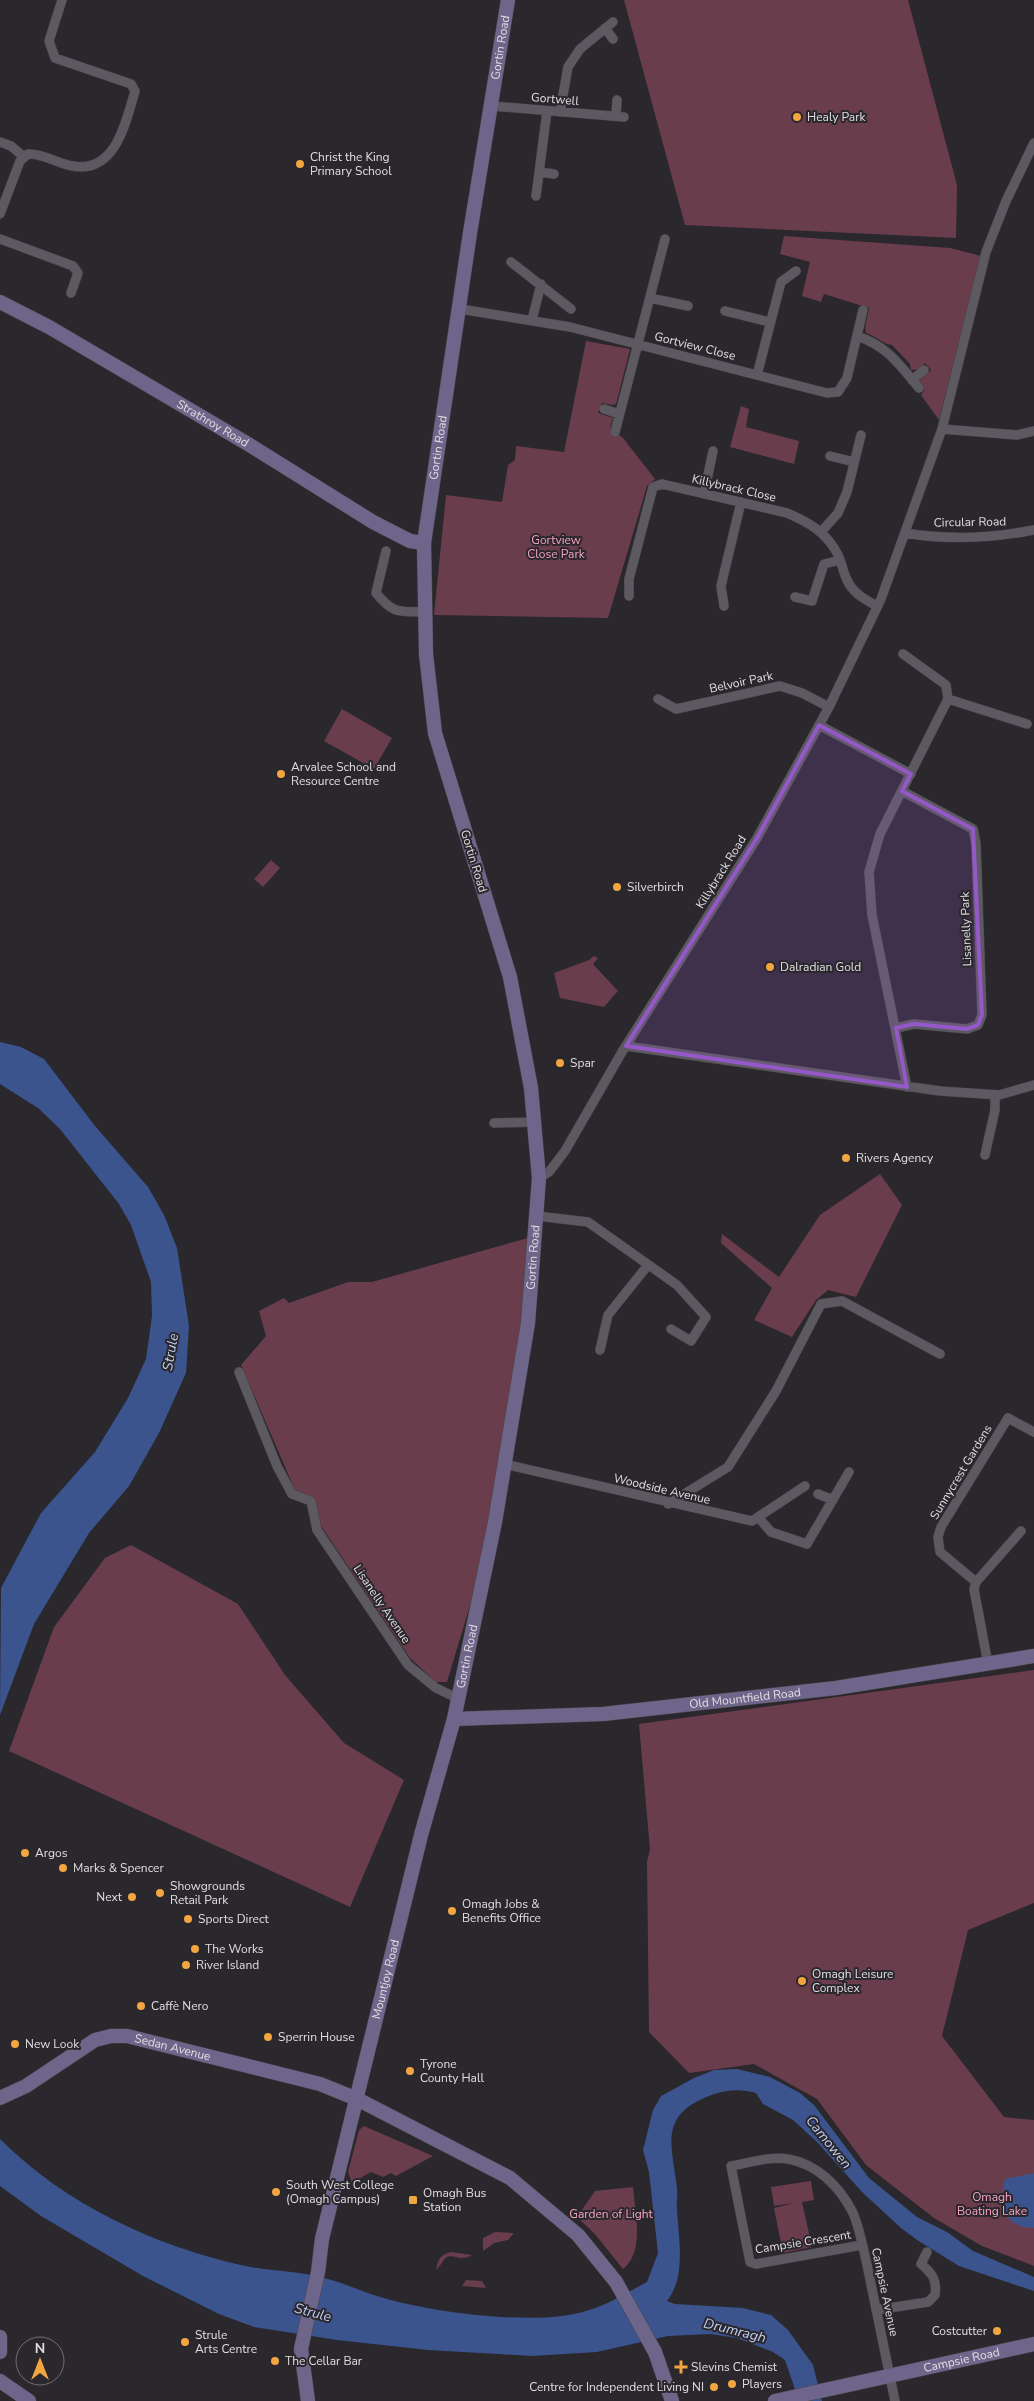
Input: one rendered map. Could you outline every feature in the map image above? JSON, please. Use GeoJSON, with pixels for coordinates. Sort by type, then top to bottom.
{"type":"FeatureCollection","features":[{"type":"Feature","properties":{"kind":"main road","name":"Gortin Road"},"geometry":{"type":"LineString","coordinates":[[454,1719],[504,1464],[528,1323],[539,1178],[531,1088],[510,977],[435,733],[426,654],[424,543],[470,233],[508,0]]}},
{"type":"Feature","properties":{"kind":"main road","name":"Strathroy Road"},"geometry":{"type":"LineString","coordinates":[[0,302],[24,314],[248,444],[373,522],[410,541],[424,543]]}},
{"type":"Feature","properties":{"kind":"main road","name":"Old Mountfield Road"},"geometry":{"type":"LineString","coordinates":[[454,1719],[603,1714],[836,1688],[1034,1656]]}},
{"type":"Feature","properties":{"kind":"main road","name":"Mountjoy Road"},"geometry":{"type":"LineString","coordinates":[[308,2401],[301,2349],[318,2272],[322,2239],[421,1836],[454,1719]]}},
{"type":"Feature","properties":{"kind":"main road","name":"Sedan Avenue"},"geometry":{"type":"LineString","coordinates":[[0,2098],[26,2086],[95,2040],[111,2036],[127,2036],[320,2084],[357,2099],[510,2178],[578,2235],[620,2287],[655,2352],[672,2401]]}},
{"type":"Feature","properties":{"kind":"main road"},"geometry":{"type":"LineString","coordinates":[[0,2337],[0,2352]]}},
{"type":"Feature","properties":{"kind":"main road","name":"Campsie Road"},"geometry":{"type":"LineString","coordinates":[[775,2401],[1034,2344]]}},
{"type":"Feature","properties":{"kind":"main road"},"geometry":{"type":"LineString","coordinates":[[0,2381],[29,2401]]}},
{"type":"Feature","properties":{"kind":"street"},"geometry":{"type":"LineString","coordinates":[[0,214],[24,157],[33,154],[82,167],[103,159],[119,142],[135,91],[131,84],[55,58],[49,41],[62,0]]}},
{"type":"Feature","properties":{"kind":"street"},"geometry":{"type":"LineString","coordinates":[[560,112],[568,67],[580,49],[613,22]]}},
{"type":"Feature","properties":{"kind":"street"},"geometry":{"type":"LineString","coordinates":[[605,28],[613,39]]}},
{"type":"Feature","properties":{"kind":"street","name":"Gortwell"},"geometry":{"type":"LineString","coordinates":[[492,106],[620,117],[617,100]]}},
{"type":"Feature","properties":{"kind":"street"},"geometry":{"type":"LineString","coordinates":[[536,196],[547,111]]}},
{"type":"Feature","properties":{"kind":"street"},"geometry":{"type":"LineString","coordinates":[[0,142],[11,146],[24,157]]}},
{"type":"Feature","properties":{"kind":"street","name":"Killybrack Road"},"geometry":{"type":"LineString","coordinates":[[539,1178],[549,1172],[565,1151],[626,1046],[757,838],[829,707],[877,606],[895,562],[942,428],[986,252],[1006,201],[1034,143]]}},
{"type":"Feature","properties":{"kind":"street"},"geometry":{"type":"LineString","coordinates":[[539,172],[554,174]]}},
{"type":"Feature","properties":{"kind":"street"},"geometry":{"type":"LineString","coordinates":[[0,239],[73,266],[78,273],[71,294]]}},
{"type":"Feature","properties":{"kind":"street"},"geometry":{"type":"LineString","coordinates":[[615,432],[665,240]]}},
{"type":"Feature","properties":{"kind":"street"},"geometry":{"type":"LineString","coordinates":[[511,262],[571,309]]}},
{"type":"Feature","properties":{"kind":"street"},"geometry":{"type":"LineString","coordinates":[[757,374],[781,282],[796,271]]}},
{"type":"Feature","properties":{"kind":"street"},"geometry":{"type":"LineString","coordinates":[[532,320],[541,284]]}},
{"type":"Feature","properties":{"kind":"street"},"geometry":{"type":"LineString","coordinates":[[650,298],[688,306]]}},
{"type":"Feature","properties":{"kind":"street","name":"Gortview Close"},"geometry":{"type":"LineString","coordinates":[[460,309],[570,327],[827,393],[838,392],[847,378],[863,310]]}},
{"type":"Feature","properties":{"kind":"street"},"geometry":{"type":"LineString","coordinates":[[725,311],[770,322]]}},
{"type":"Feature","properties":{"kind":"street"},"geometry":{"type":"LineString","coordinates":[[857,336],[871,341],[889,352],[919,388]]}},
{"type":"Feature","properties":{"kind":"street"},"geometry":{"type":"LineString","coordinates":[[912,380],[924,370]]}},
{"type":"Feature","properties":{"kind":"street"},"geometry":{"type":"LineString","coordinates":[[604,409],[619,414]]}},
{"type":"Feature","properties":{"kind":"street"},"geometry":{"type":"LineString","coordinates":[[942,428],[1017,434],[1034,431]]}},
{"type":"Feature","properties":{"kind":"street"},"geometry":{"type":"LineString","coordinates":[[821,532],[838,513],[847,492],[861,434]]}},
{"type":"Feature","properties":{"kind":"street"},"geometry":{"type":"LineString","coordinates":[[704,494],[713,451]]}},
{"type":"Feature","properties":{"kind":"street"},"geometry":{"type":"LineString","coordinates":[[830,456],[854,462]]}},
{"type":"Feature","properties":{"kind":"street","name":"Killybrack Close"},"geometry":{"type":"LineString","coordinates":[[629,596],[629,579],[653,488],[662,484],[787,513],[805,521],[821,532],[838,553],[848,582],[861,598],[877,606]]}},
{"type":"Feature","properties":{"kind":"street"},"geometry":{"type":"LineString","coordinates":[[724,606],[721,586],[741,502]]}},
{"type":"Feature","properties":{"kind":"street","name":"Circular Road"},"geometry":{"type":"LineString","coordinates":[[905,533],[956,537],[1013,534],[1034,530]]}},
{"type":"Feature","properties":{"kind":"street"},"geometry":{"type":"LineString","coordinates":[[386,552],[376,593],[388,607],[396,611],[425,612]]}},
{"type":"Feature","properties":{"kind":"street"},"geometry":{"type":"LineString","coordinates":[[795,597],[812,601],[824,564],[840,560]]}},
{"type":"Feature","properties":{"kind":"street"},"geometry":{"type":"LineString","coordinates":[[903,654],[946,685],[948,699],[880,834],[869,872],[872,915],[907,1087]]}},
{"type":"Feature","properties":{"kind":"street","name":"Belvoir Park"},"geometry":{"type":"LineString","coordinates":[[658,699],[676,709],[780,686],[802,693],[829,707]]}},
{"type":"Feature","properties":{"kind":"street"},"geometry":{"type":"LineString","coordinates":[[948,699],[1027,724]]}},
{"type":"Feature","properties":{"kind":"street"},"geometry":{"type":"LineString","coordinates":[[819,725],[911,774]]}},
{"type":"Feature","properties":{"kind":"street","name":"Lisanelly Park"},"geometry":{"type":"LineString","coordinates":[[896,1028],[914,1024],[967,1029],[978,1025],[982,1015],[976,844],[973,829],[902,791]]}},
{"type":"Feature","properties":{"kind":"street"},"geometry":{"type":"LineString","coordinates":[[626,1046],[907,1087],[995,1095],[1034,1085]]}},
{"type":"Feature","properties":{"kind":"street"},"geometry":{"type":"LineString","coordinates":[[985,1155],[995,1110],[995,1095]]}},
{"type":"Feature","properties":{"kind":"street"},"geometry":{"type":"LineString","coordinates":[[494,1123],[534,1122]]}},
{"type":"Feature","properties":{"kind":"street"},"geometry":{"type":"LineString","coordinates":[[537,1216],[588,1222],[677,1285],[706,1317],[691,1341],[671,1330]]}},
{"type":"Feature","properties":{"kind":"street"},"geometry":{"type":"LineString","coordinates":[[600,1350],[608,1315],[648,1265]]}},
{"type":"Feature","properties":{"kind":"street"},"geometry":{"type":"LineString","coordinates":[[668,1504],[728,1467],[776,1391],[820,1304],[842,1301],[940,1354]]}},
{"type":"Feature","properties":{"kind":"street","name":"Lisanelly Avenue"},"geometry":{"type":"LineString","coordinates":[[240,1372],[255,1416],[292,1494],[311,1501],[317,1530],[408,1665],[436,1688],[459,1699]]}},
{"type":"Feature","properties":{"kind":"street","name":"Sunnycrest Gardens"},"geometry":{"type":"LineString","coordinates":[[976,1582],[940,1552],[938,1537],[941,1527],[1008,1418],[1034,1432]]}},
{"type":"Feature","properties":{"kind":"street","name":"Woodside Avenue"},"geometry":{"type":"LineString","coordinates":[[504,1464],[668,1504],[752,1521],[759,1518]]}},
{"type":"Feature","properties":{"kind":"street"},"geometry":{"type":"LineString","coordinates":[[805,1486],[759,1518],[771,1532],[807,1544],[849,1472]]}},
{"type":"Feature","properties":{"kind":"street"},"geometry":{"type":"LineString","coordinates":[[818,1494],[833,1500]]}},
{"type":"Feature","properties":{"kind":"street"},"geometry":{"type":"LineString","coordinates":[[988,1664],[974,1589],[976,1582],[1021,1531]]}},
{"type":"Feature","properties":{"kind":"street","name":"Campsie Crescent"},"geometry":{"type":"LineString","coordinates":[[853,2212],[834,2186],[813,2167],[787,2159],[758,2161],[731,2166],[750,2262],[756,2264],[862,2245]]}},
{"type":"Feature","properties":{"kind":"street","name":"Campsie Avenue"},"geometry":{"type":"LineString","coordinates":[[853,2212],[862,2245],[895,2401]]}},
{"type":"Feature","properties":{"kind":"street"},"geometry":{"type":"LineString","coordinates":[[876,2310],[928,2302],[935,2295],[936,2284],[933,2274],[921,2264],[927,2252]]}},
{"type":"Feature","properties":{"kind":"highlighted area"},"geometry":{"type":"Polygon","coordinates":[[[819,725],[911,774],[902,791],[973,829],[982,1015],[978,1025],[967,1029],[914,1024],[896,1028],[907,1087],[626,1046],[757,838],[819,725]]]}},
{"type":"Feature","properties":{"kind":"green space","name":"Healy Park"},"geometry":{"type":"Polygon","coordinates":[[[624,0],[908,0],[957,185],[956,238],[685,225],[624,0]]]}},
{"type":"Feature","properties":{"kind":"green space"},"geometry":{"type":"Polygon","coordinates":[[[784,236],[950,248],[981,256],[939,420],[921,395],[924,390],[923,385],[919,381],[931,370],[925,363],[920,369],[911,370],[910,364],[892,345],[866,333],[865,328],[869,308],[824,294],[821,302],[802,296],[810,262],[780,254],[784,236]]]}},
{"type":"Feature","properties":{"kind":"green space","name":"Gortview Close Park"},"geometry":{"type":"Polygon","coordinates":[[[586,341],[630,349],[616,404],[602,403],[598,413],[613,418],[610,427],[623,438],[655,479],[647,486],[608,618],[434,615],[446,495],[502,502],[508,465],[515,460],[516,446],[564,452],[586,341]]]}},
{"type":"Feature","properties":{"kind":"green space"},"geometry":{"type":"Polygon","coordinates":[[[741,406],[749,409],[746,427],[799,441],[794,464],[730,447],[741,406]]]}},
{"type":"Feature","properties":{"kind":"green space"},"geometry":{"type":"Polygon","coordinates":[[[342,709],[392,738],[374,769],[324,741],[342,709]]]}},
{"type":"Feature","properties":{"kind":"green space"},"geometry":{"type":"Polygon","coordinates":[[[271,860],[280,868],[263,887],[254,879],[271,860]]]}},
{"type":"Feature","properties":{"kind":"green space"},"geometry":{"type":"Polygon","coordinates":[[[594,956],[598,958],[593,964],[618,991],[604,1007],[560,998],[554,973],[589,960],[594,956]]]}},
{"type":"Feature","properties":{"kind":"green space"},"geometry":{"type":"Polygon","coordinates":[[[880,1174],[902,1205],[856,1297],[828,1290],[816,1300],[792,1337],[754,1320],[772,1288],[721,1243],[722,1234],[779,1277],[820,1215],[880,1174]]]}},
{"type":"Feature","properties":{"kind":"green space"},"geometry":{"type":"Polygon","coordinates":[[[535,1236],[495,1522],[447,1682],[436,1682],[410,1658],[321,1526],[314,1498],[295,1490],[241,1365],[266,1336],[259,1311],[284,1298],[289,1303],[348,1282],[372,1282],[535,1236]]]}},
{"type":"Feature","properties":{"kind":"green space"},"geometry":{"type":"Polygon","coordinates":[[[131,1545],[238,1604],[285,1675],[344,1743],[404,1780],[350,1907],[9,1751],[54,1627],[105,1558],[131,1545]]]}},
{"type":"Feature","properties":{"kind":"green space","name":"Omagh Leisure Complex"},"geometry":{"type":"Polygon","coordinates":[[[1034,1670],[1034,1903],[968,1930],[942,2036],[1004,2117],[1034,2120],[1034,2266],[982,2246],[934,2218],[866,2165],[817,2099],[754,2064],[689,2073],[649,2032],[647,1861],[650,1850],[639,1724],[1034,1670]]]}},
{"type":"Feature","properties":{"kind":"green space"},"geometry":{"type":"Polygon","coordinates":[[[364,2126],[433,2156],[396,2176],[391,2173],[383,2177],[371,2172],[352,2183],[348,2172],[359,2130],[364,2126]]]}},
{"type":"Feature","properties":{"kind":"green space"},"geometry":{"type":"Polygon","coordinates":[[[811,2181],[814,2200],[802,2202],[812,2247],[783,2253],[774,2208],[794,2203],[774,2206],[771,2187],[811,2181]]]}},
{"type":"Feature","properties":{"kind":"green space","name":"Garden of Light"},"geometry":{"type":"Polygon","coordinates":[[[633,2187],[637,2219],[636,2242],[630,2262],[623,2269],[594,2233],[577,2217],[595,2191],[633,2187]]]}},
{"type":"Feature","properties":{"kind":"green space"},"geometry":{"type":"Polygon","coordinates":[[[495,2232],[514,2233],[508,2240],[494,2243],[483,2251],[483,2238],[495,2232]]]}},
{"type":"Feature","properties":{"kind":"green space"},"geometry":{"type":"Polygon","coordinates":[[[451,2252],[472,2255],[464,2258],[447,2257],[436,2270],[440,2258],[451,2252]]]}},
{"type":"Feature","properties":{"kind":"green space"},"geometry":{"type":"Polygon","coordinates":[[[466,2280],[482,2281],[486,2288],[462,2286],[466,2280]]]}},
{"type":"Feature","properties":{"kind":"water","name":"Strule"},"geometry":{"type":"Polygon","coordinates":[[[0,1042],[21,1047],[44,1059],[95,1126],[148,1187],[164,1215],[177,1248],[189,1326],[186,1373],[159,1433],[129,1486],[89,1533],[34,1624],[0,1715],[1,1588],[41,1513],[95,1452],[128,1398],[146,1359],[152,1316],[151,1282],[131,1225],[119,1204],[60,1129],[38,1108],[0,1084],[0,1042]]]}},
{"type":"Feature","properties":{"kind":"water"},"geometry":{"type":"Polygon","coordinates":[[[737,2069],[770,2077],[800,2093],[814,2105],[869,2178],[917,2217],[947,2232],[973,2251],[1034,2277],[1034,2291],[959,2266],[917,2240],[863,2193],[817,2142],[793,2120],[763,2104],[756,2093],[736,2090],[717,2093],[689,2106],[674,2125],[672,2148],[677,2191],[680,2256],[677,2280],[667,2301],[675,2304],[743,2308],[771,2315],[788,2330],[813,2365],[822,2401],[799,2401],[785,2360],[773,2352],[737,2338],[710,2334],[668,2336],[597,2352],[532,2356],[428,2350],[337,2340],[254,2327],[219,2314],[143,2276],[41,2216],[0,2186],[0,2139],[53,2184],[83,2203],[145,2234],[211,2258],[245,2266],[320,2277],[398,2302],[452,2312],[511,2318],[565,2316],[602,2305],[647,2282],[658,2253],[649,2172],[643,2150],[653,2110],[661,2096],[694,2078],[714,2070],[737,2069]]]}},
{"type":"Feature","properties":{"kind":"water"},"geometry":{"type":"Polygon","coordinates":[[[1034,2173],[1034,2228],[1015,2224],[1009,2219],[1005,2213],[1002,2197],[1005,2179],[1034,2173]]]}},
{"type":"Feature","properties":{"kind":"place","name":"Healy Park"},"geometry":{"type":"Point","coordinates":[797,117]}},
{"type":"Feature","properties":{"kind":"place","name":"Christ the King Primary School"},"geometry":{"type":"Point","coordinates":[300,164]}},
{"type":"Feature","properties":{"kind":"place","name":"Arvalee School and Resource Centre"},"geometry":{"type":"Point","coordinates":[281,774]}},
{"type":"Feature","properties":{"kind":"place","name":"Silverbirch"},"geometry":{"type":"Point","coordinates":[617,887]}},
{"type":"Feature","properties":{"kind":"place","name":"Dalradian Gold"},"geometry":{"type":"Point","coordinates":[770,967]}},
{"type":"Feature","properties":{"kind":"place","name":"Spar"},"geometry":{"type":"Point","coordinates":[560,1063]}},
{"type":"Feature","properties":{"kind":"place","name":"Rivers Agency"},"geometry":{"type":"Point","coordinates":[846,1158]}},
{"type":"Feature","properties":{"kind":"place","name":"Argos"},"geometry":{"type":"Point","coordinates":[25,1853]}},
{"type":"Feature","properties":{"kind":"place","name":"Marks & Spencer"},"geometry":{"type":"Point","coordinates":[63,1868]}},
{"type":"Feature","properties":{"kind":"place","name":"Showgrounds Retail Park"},"geometry":{"type":"Point","coordinates":[160,1893]}},
{"type":"Feature","properties":{"kind":"place","name":"Next"},"geometry":{"type":"Point","coordinates":[132,1897]}},
{"type":"Feature","properties":{"kind":"place","name":"Omagh Jobs & Benefits Office"},"geometry":{"type":"Point","coordinates":[452,1911]}},
{"type":"Feature","properties":{"kind":"place","name":"Sports Direct"},"geometry":{"type":"Point","coordinates":[188,1919]}},
{"type":"Feature","properties":{"kind":"place","name":"The Works"},"geometry":{"type":"Point","coordinates":[195,1949]}},
{"type":"Feature","properties":{"kind":"place","name":"River Island"},"geometry":{"type":"Point","coordinates":[186,1965]}},
{"type":"Feature","properties":{"kind":"place","name":"Omagh Leisure Complex"},"geometry":{"type":"Point","coordinates":[802,1981]}},
{"type":"Feature","properties":{"kind":"place","name":"Caffè Nero"},"geometry":{"type":"Point","coordinates":[141,2006]}},
{"type":"Feature","properties":{"kind":"place","name":"Sperrin House"},"geometry":{"type":"Point","coordinates":[268,2037]}},
{"type":"Feature","properties":{"kind":"place","name":"New Look"},"geometry":{"type":"Point","coordinates":[15,2044]}},
{"type":"Feature","properties":{"kind":"place","name":"Tyrone County Hall"},"geometry":{"type":"Point","coordinates":[410,2071]}},
{"type":"Feature","properties":{"kind":"place","name":"South West College (Omagh Campus)"},"geometry":{"type":"Point","coordinates":[276,2192]}},
{"type":"Feature","properties":{"kind":"place","name":"Omagh Bus Station"},"geometry":{"type":"Point","coordinates":[413,2200]}},
{"type":"Feature","properties":{"kind":"place","name":"Costcutter"},"geometry":{"type":"Point","coordinates":[997,2331]}},
{"type":"Feature","properties":{"kind":"place","name":"Strule Arts Centre"},"geometry":{"type":"Point","coordinates":[185,2342]}},
{"type":"Feature","properties":{"kind":"place","name":"The Cellar Bar"},"geometry":{"type":"Point","coordinates":[275,2361]}},
{"type":"Feature","properties":{"kind":"place","name":"Slevins Chemist"},"geometry":{"type":"Point","coordinates":[681,2367]}},
{"type":"Feature","properties":{"kind":"place","name":"Players"},"geometry":{"type":"Point","coordinates":[732,2384]}},
{"type":"Feature","properties":{"kind":"place","name":"Centre for Independent Living NI"},"geometry":{"type":"Point","coordinates":[714,2387]}},
{"type":"Feature","properties":{"kind":"water label","name":"Camowen"},"geometry":{"type":"Point","coordinates":[829,2142]}},
{"type":"Feature","properties":{"kind":"water label","name":"Drumragh"},"geometry":{"type":"Point","coordinates":[735,2330]}},
{"type":"Feature","properties":{"kind":"park label","name":"Omagh Boating Lake"},"geometry":{"type":"Point","coordinates":[992,2204]}}]}
